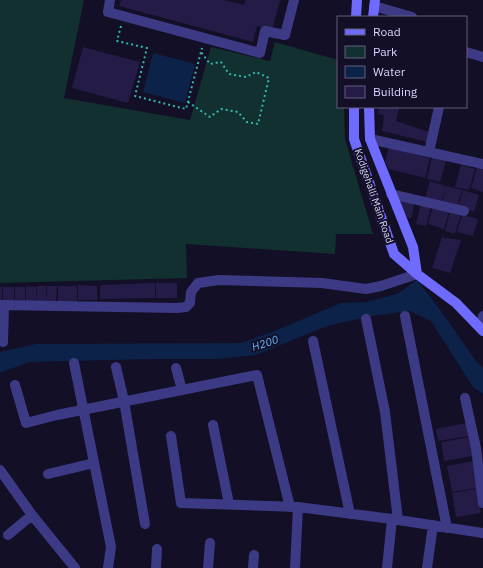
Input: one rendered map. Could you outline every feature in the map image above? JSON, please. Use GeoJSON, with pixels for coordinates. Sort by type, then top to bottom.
{"type":"FeatureCollection","features":[{"type":"Feature","properties":{"kind":"street"},"geometry":{"type":"LineString","coordinates":[[110,0],[108,12],[260,53],[265,31],[285,35],[294,0]]}},
{"type":"Feature","properties":{"kind":"street"},"geometry":{"type":"LineString","coordinates":[[356,16],[358,0]]}},
{"type":"Feature","properties":{"kind":"street"},"geometry":{"type":"LineString","coordinates":[[373,16],[375,3],[409,16]]}},
{"type":"Feature","properties":{"kind":"street"},"geometry":{"type":"LineString","coordinates":[[467,52],[483,57]]}},
{"type":"Feature","properties":{"kind":"street","name":"Kodigehalli Main Road"},"geometry":{"type":"LineString","coordinates":[[354,108],[354,139],[394,254],[417,274],[456,303],[481,329]]}},
{"type":"Feature","properties":{"kind":"street","name":"Kodigehalli Main Road"},"geometry":{"type":"LineString","coordinates":[[369,108],[370,139],[413,247],[417,274]]}},
{"type":"Feature","properties":{"kind":"street"},"geometry":{"type":"LineString","coordinates":[[429,152],[439,108]]}},
{"type":"Feature","properties":{"kind":"street"},"geometry":{"type":"LineString","coordinates":[[370,139],[483,164]]}},
{"type":"Feature","properties":{"kind":"street"},"geometry":{"type":"LineString","coordinates":[[391,194],[464,211]]}},
{"type":"Feature","properties":{"kind":"street"},"geometry":{"type":"LineString","coordinates":[[3,342],[2,305],[177,308],[186,307],[190,303],[191,292],[198,283],[219,280],[322,283],[366,288],[382,286],[417,274]]}},
{"type":"Feature","properties":{"kind":"street"},"geometry":{"type":"LineString","coordinates":[[405,316],[447,528]]}},
{"type":"Feature","properties":{"kind":"street"},"geometry":{"type":"LineString","coordinates":[[481,329],[483,316]]}},
{"type":"Feature","properties":{"kind":"street"},"geometry":{"type":"LineString","coordinates":[[366,319],[385,412],[395,519],[387,568]]}},
{"type":"Feature","properties":{"kind":"street"},"geometry":{"type":"LineString","coordinates":[[313,341],[350,514]]}},
{"type":"Feature","properties":{"kind":"street"},"geometry":{"type":"LineString","coordinates":[[74,363],[111,547],[108,568]]}},
{"type":"Feature","properties":{"kind":"street"},"geometry":{"type":"LineString","coordinates":[[116,366],[124,401],[145,524]]}},
{"type":"Feature","properties":{"kind":"street"},"geometry":{"type":"LineString","coordinates":[[176,368],[182,390]]}},
{"type":"Feature","properties":{"kind":"street"},"geometry":{"type":"LineString","coordinates":[[14,385],[26,423],[57,414],[257,375],[294,507],[295,568]]}},
{"type":"Feature","properties":{"kind":"street"},"geometry":{"type":"LineString","coordinates":[[465,398],[476,448],[483,503]]}},
{"type":"Feature","properties":{"kind":"street"},"geometry":{"type":"LineString","coordinates":[[214,425],[229,504]]}},
{"type":"Feature","properties":{"kind":"street"},"geometry":{"type":"LineString","coordinates":[[171,436],[181,503],[294,507],[395,519],[483,533]]}},
{"type":"Feature","properties":{"kind":"street"},"geometry":{"type":"LineString","coordinates":[[48,474],[94,463]]}},
{"type":"Feature","properties":{"kind":"street"},"geometry":{"type":"LineString","coordinates":[[0,470],[32,515],[75,568]]}},
{"type":"Feature","properties":{"kind":"street"},"geometry":{"type":"LineString","coordinates":[[8,535],[32,515]]}},
{"type":"Feature","properties":{"kind":"street"},"geometry":{"type":"LineString","coordinates":[[427,568],[433,525]]}},
{"type":"Feature","properties":{"kind":"street"},"geometry":{"type":"LineString","coordinates":[[208,568],[210,543]]}},
{"type":"Feature","properties":{"kind":"street"},"geometry":{"type":"LineString","coordinates":[[156,568],[157,549]]}},
{"type":"Feature","properties":{"kind":"street"},"geometry":{"type":"LineString","coordinates":[[253,568],[254,556]]}},
{"type":"Feature","properties":{"kind":"path"},"geometry":{"type":"LineString","coordinates":[[123,16],[117,41],[147,48],[135,96],[186,110],[204,38]]}},
{"type":"Feature","properties":{"kind":"path"},"geometry":{"type":"LineString","coordinates":[[188,102],[210,117],[221,108],[238,112],[247,122],[258,124],[269,78],[256,72],[246,77],[229,74],[221,62],[210,64],[201,52]]}},
{"type":"Feature","properties":{"kind":"green space"},"geometry":{"type":"Polygon","coordinates":[[[0,0],[84,0],[64,98],[190,120],[211,47],[270,61],[275,42],[337,60],[337,108],[344,108],[345,139],[373,234],[336,234],[335,254],[186,244],[187,278],[0,283],[0,0]]]}},
{"type":"Feature","properties":{"kind":"water"},"geometry":{"type":"Polygon","coordinates":[[[153,53],[195,64],[185,103],[143,92],[153,53]]]}},
{"type":"Feature","properties":{"kind":"water","name":"H200"},"geometry":{"type":"Polygon","coordinates":[[[417,280],[476,361],[483,368],[483,394],[473,387],[431,321],[410,311],[371,316],[327,326],[256,355],[215,359],[29,362],[0,373],[0,352],[36,344],[242,343],[341,303],[366,302],[397,294],[417,280]]]}},
{"type":"Feature","properties":{"kind":"building"},"geometry":{"type":"Polygon","coordinates":[[[121,0],[225,0],[244,5],[245,0],[280,0],[272,30],[257,26],[253,42],[119,6],[121,0]]]}},
{"type":"Feature","properties":{"kind":"building"},"geometry":{"type":"Polygon","coordinates":[[[83,47],[140,62],[128,103],[72,88],[83,47]]]}},
{"type":"Feature","properties":{"kind":"building"},"geometry":{"type":"Polygon","coordinates":[[[379,108],[399,108],[396,121],[429,132],[427,142],[382,131],[384,115],[378,114],[379,108]]]}},
{"type":"Feature","properties":{"kind":"building"},"geometry":{"type":"Polygon","coordinates":[[[389,147],[430,158],[425,178],[389,169],[385,161],[389,147]]]}},
{"type":"Feature","properties":{"kind":"building"},"geometry":{"type":"Polygon","coordinates":[[[432,157],[446,161],[440,182],[427,179],[432,157]]]}},
{"type":"Feature","properties":{"kind":"building"},"geometry":{"type":"Polygon","coordinates":[[[461,165],[475,169],[469,190],[455,187],[461,165]]]}},
{"type":"Feature","properties":{"kind":"building"},"geometry":{"type":"Polygon","coordinates":[[[477,167],[483,168],[483,192],[471,188],[477,167]]]}},
{"type":"Feature","properties":{"kind":"building"},"geometry":{"type":"Polygon","coordinates":[[[430,181],[446,186],[441,203],[425,199],[430,181]]]}},
{"type":"Feature","properties":{"kind":"building"},"geometry":{"type":"Polygon","coordinates":[[[446,186],[462,190],[457,207],[442,203],[446,186]]]}},
{"type":"Feature","properties":{"kind":"building"},"geometry":{"type":"Polygon","coordinates":[[[463,190],[479,195],[474,212],[458,207],[463,190]]]}},
{"type":"Feature","properties":{"kind":"building"},"geometry":{"type":"Polygon","coordinates":[[[396,198],[414,202],[412,218],[403,217],[396,198]]]}},
{"type":"Feature","properties":{"kind":"building"},"geometry":{"type":"Polygon","coordinates":[[[421,204],[431,207],[426,226],[416,224],[421,204]]]}},
{"type":"Feature","properties":{"kind":"building"},"geometry":{"type":"Polygon","coordinates":[[[433,207],[449,212],[444,229],[428,224],[433,207]]]}},
{"type":"Feature","properties":{"kind":"building"},"geometry":{"type":"Polygon","coordinates":[[[450,212],[461,214],[455,234],[445,231],[450,212]]]}},
{"type":"Feature","properties":{"kind":"building"},"geometry":{"type":"Polygon","coordinates":[[[462,215],[478,219],[473,236],[457,232],[462,215]]]}},
{"type":"Feature","properties":{"kind":"building"},"geometry":{"type":"Polygon","coordinates":[[[442,237],[461,240],[450,273],[432,268],[442,237]]]}},
{"type":"Feature","properties":{"kind":"building"},"geometry":{"type":"Polygon","coordinates":[[[155,283],[155,298],[100,299],[100,285],[155,283]]]}},
{"type":"Feature","properties":{"kind":"building"},"geometry":{"type":"Polygon","coordinates":[[[156,283],[177,283],[177,298],[156,298],[156,283]]]}},
{"type":"Feature","properties":{"kind":"building"},"geometry":{"type":"Polygon","coordinates":[[[78,285],[97,286],[97,300],[78,300],[78,285]]]}},
{"type":"Feature","properties":{"kind":"building"},"geometry":{"type":"Polygon","coordinates":[[[26,286],[36,287],[36,302],[26,302],[26,286]]]}},
{"type":"Feature","properties":{"kind":"building"},"geometry":{"type":"Polygon","coordinates":[[[37,286],[46,286],[46,302],[36,301],[37,286]]]}},
{"type":"Feature","properties":{"kind":"building"},"geometry":{"type":"Polygon","coordinates":[[[47,286],[57,286],[56,302],[46,302],[47,286]]]}},
{"type":"Feature","properties":{"kind":"building"},"geometry":{"type":"Polygon","coordinates":[[[58,286],[77,286],[77,301],[58,301],[58,286]]]}},
{"type":"Feature","properties":{"kind":"building"},"geometry":{"type":"Polygon","coordinates":[[[0,287],[2,287],[2,302],[0,302],[0,287]]]}},
{"type":"Feature","properties":{"kind":"building"},"geometry":{"type":"Polygon","coordinates":[[[3,287],[14,287],[14,303],[3,302],[3,287]]]}},
{"type":"Feature","properties":{"kind":"building"},"geometry":{"type":"Polygon","coordinates":[[[15,287],[25,287],[25,302],[15,302],[15,287]]]}},
{"type":"Feature","properties":{"kind":"building"},"geometry":{"type":"Polygon","coordinates":[[[466,423],[469,436],[438,441],[436,429],[466,423]]]}},
{"type":"Feature","properties":{"kind":"building"},"geometry":{"type":"Polygon","coordinates":[[[470,437],[473,456],[444,461],[441,442],[470,437]]]}},
{"type":"Feature","properties":{"kind":"building"},"geometry":{"type":"Polygon","coordinates":[[[473,461],[478,488],[452,492],[447,466],[473,461]]]}},
{"type":"Feature","properties":{"kind":"building"},"geometry":{"type":"Polygon","coordinates":[[[477,489],[481,513],[456,517],[452,493],[477,489]]]}}]}
